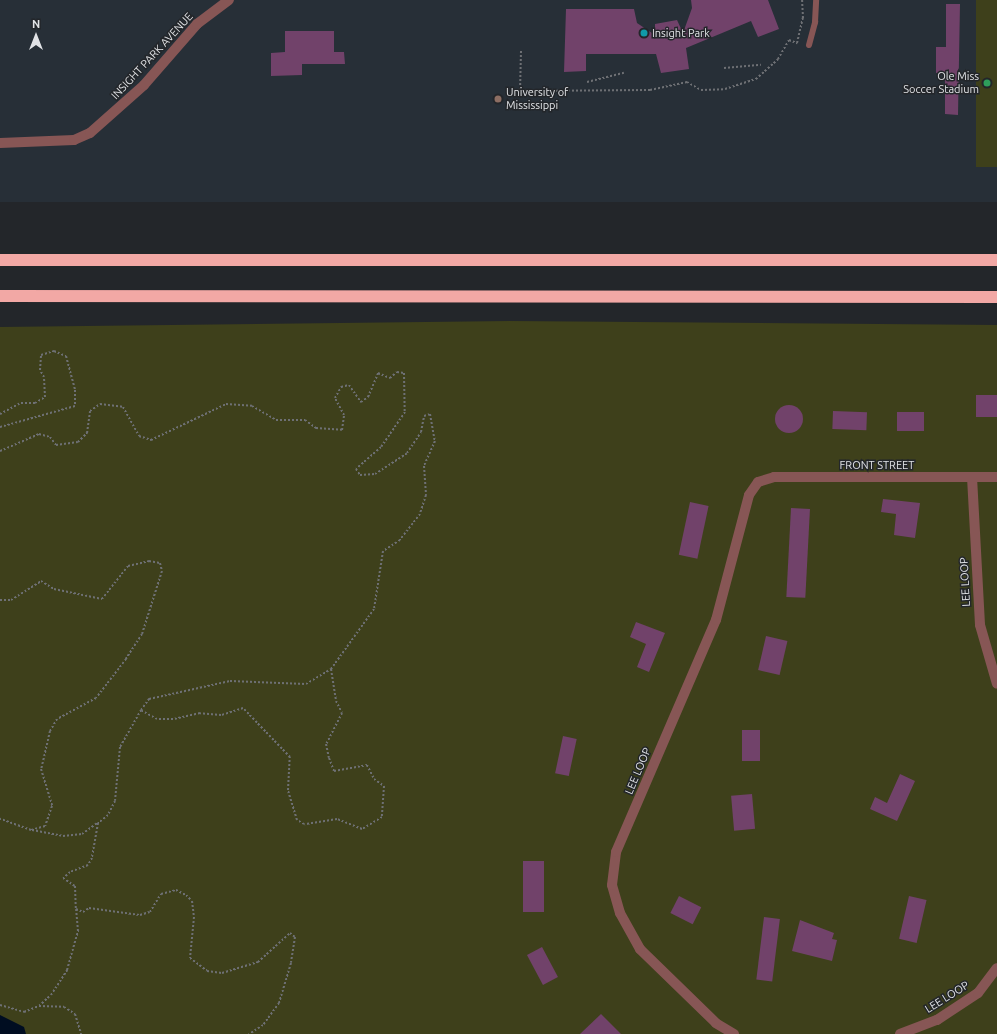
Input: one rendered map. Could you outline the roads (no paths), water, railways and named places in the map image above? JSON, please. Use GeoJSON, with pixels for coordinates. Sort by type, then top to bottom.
{"type":"FeatureCollection","features":[{"type":"Feature","properties":{"kind":"highway"},"geometry":{"type":"LineString","coordinates":[[0,260],[997,260]]}},
{"type":"Feature","properties":{"kind":"highway"},"geometry":{"type":"LineString","coordinates":[[0,296],[996,297]]}},
{"type":"Feature","properties":{"kind":"street","name":"INSIGHT PARK AVENUE"},"geometry":{"type":"LineString","coordinates":[[0,143],[61,142],[90,133],[144,85],[197,24],[226,1]]}},
{"type":"Feature","properties":{"kind":"street","name":"FRONT STREET"},"geometry":{"type":"LineString","coordinates":[[758,482],[794,477],[997,477]]}},
{"type":"Feature","properties":{"kind":"street","name":"LEE LOOP"},"geometry":{"type":"LineString","coordinates":[[972,477],[980,625],[997,684]]}},
{"type":"Feature","properties":{"kind":"street","name":"LEE LOOP"},"geometry":{"type":"LineString","coordinates":[[734,1034],[716,1024],[640,949],[620,913],[612,885],[616,852],[716,620],[749,495],[758,482]]}},
{"type":"Feature","properties":{"kind":"street","name":"LEE LOOP"},"geometry":{"type":"LineString","coordinates":[[900,1034],[937,1020],[979,992],[997,968]]}},
{"type":"Feature","properties":{"kind":"lane"},"geometry":{"type":"LineString","coordinates":[[809,45],[815,22],[816,0]]}},
{"type":"Feature","properties":{"kind":"water"},"geometry":{"type":"Polygon","coordinates":[[[0,1015],[24,1027],[26,1034],[0,1034],[0,1015]]]}},
{"type":"Feature","properties":{"kind":"place","name":"Insight Park"},"geometry":{"type":"Point","coordinates":[644,33]}},
{"type":"Feature","properties":{"kind":"place","name":"Ole Miss Soccer Stadium"},"geometry":{"type":"Point","coordinates":[987,83]}},
{"type":"Feature","properties":{"kind":"place","name":"University of Mississippi"},"geometry":{"type":"Point","coordinates":[498,99]}}]}
